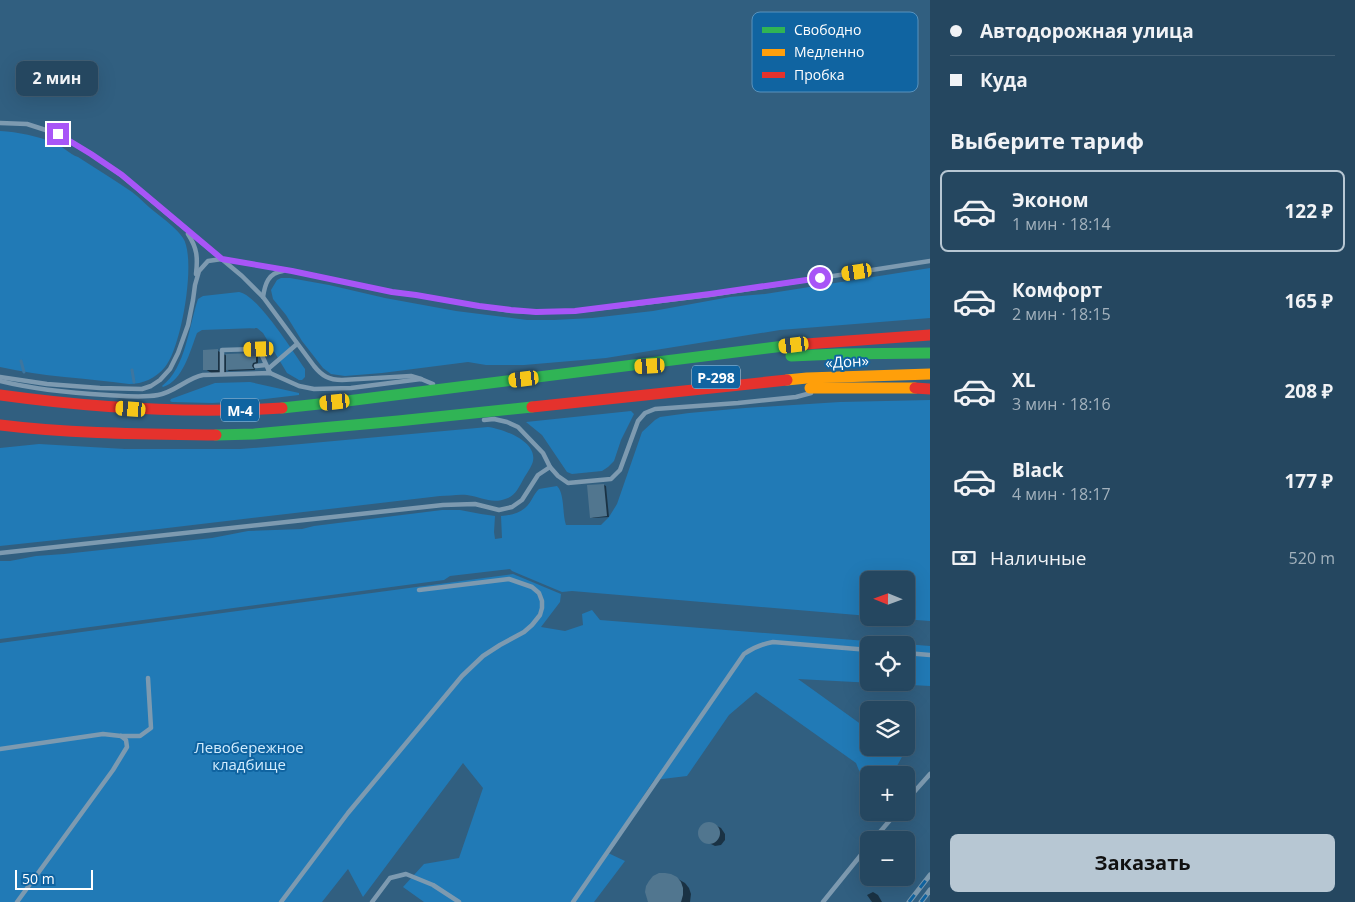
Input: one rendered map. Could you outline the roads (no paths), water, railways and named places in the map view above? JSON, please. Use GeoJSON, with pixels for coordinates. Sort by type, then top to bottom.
{"type":"FeatureCollection","features":[{"type":"Feature","properties":{"kind":"main road","name":"М-4"},"geometry":{"type":"LineString","coordinates":[[0,395],[146,410],[254,410],[390,396],[794,345],[930,335]]}},
{"type":"Feature","properties":{"kind":"main road","name":"Р-298"},"geometry":{"type":"LineString","coordinates":[[617,368],[838,354],[930,354]]}},
{"type":"Feature","properties":{"kind":"main road","name":"Р-298"},"geometry":{"type":"LineString","coordinates":[[526,408],[595,392],[778,370],[847,365],[930,363]]}},
{"type":"Feature","properties":{"kind":"main road","name":"«Дон»"},"geometry":{"type":"LineString","coordinates":[[526,408],[808,378],[930,374]]}},
{"type":"Feature","properties":{"kind":"main road"},"geometry":{"type":"LineString","coordinates":[[526,408],[589,408],[724,395],[827,388],[930,389]]}},
{"type":"Feature","properties":{"kind":"main road","name":"М-4"},"geometry":{"type":"LineString","coordinates":[[2,427],[147,434],[223,435],[293,431],[526,408]]}},
{"type":"Feature","properties":{"kind":"lane"},"geometry":{"type":"LineString","coordinates":[[0,123],[27,124],[58,134],[122,175],[242,276],[263,297],[297,344],[320,373],[326,377],[335,380],[410,376],[444,388]]}},
{"type":"Feature","properties":{"kind":"lane"},"geometry":{"type":"LineString","coordinates":[[0,377],[47,384],[142,389],[160,380],[170,369],[178,353],[188,325],[195,285],[197,255],[195,244],[177,222]]}},
{"type":"Feature","properties":{"kind":"lane"},"geometry":{"type":"LineString","coordinates":[[195,285],[203,265],[208,261],[222,259],[292,271],[392,292],[479,306],[536,312],[575,311],[692,297],[930,261]]}},
{"type":"Feature","properties":{"kind":"lane"},"geometry":{"type":"LineString","coordinates":[[263,297],[264,288],[274,274],[292,271]]}},
{"type":"Feature","properties":{"kind":"lane"},"geometry":{"type":"LineString","coordinates":[[0,382],[71,394],[158,395],[170,392],[196,376],[268,369],[297,344]]}},
{"type":"Feature","properties":{"kind":"lane"},"geometry":{"type":"LineString","coordinates":[[222,374],[222,350],[259,349],[268,369]]}},
{"type":"Feature","properties":{"kind":"lane"},"geometry":{"type":"LineString","coordinates":[[256,358],[263,357]]}},
{"type":"Feature","properties":{"kind":"lane"},"geometry":{"type":"LineString","coordinates":[[256,366],[268,369],[299,386],[314,389],[351,388],[421,379]]}},
{"type":"Feature","properties":{"kind":"lane"},"geometry":{"type":"LineString","coordinates":[[480,420],[507,422],[518,428],[543,453],[550,467],[558,476],[568,483],[611,479],[620,470],[638,421],[645,413],[655,410],[796,396],[827,388]]}},
{"type":"Feature","properties":{"kind":"lane"},"geometry":{"type":"LineString","coordinates":[[398,421],[428,424]]}},
{"type":"Feature","properties":{"kind":"lane"},"geometry":{"type":"LineString","coordinates":[[0,553],[461,503],[475,504],[499,510],[512,507],[522,500],[538,475],[550,467]]}},
{"type":"Feature","properties":{"kind":"lane"},"geometry":{"type":"LineString","coordinates":[[281,902],[348,813],[462,676],[483,656],[500,644],[524,632],[540,615],[542,608],[539,593],[532,586],[509,579],[419,590]]}},
{"type":"Feature","properties":{"kind":"lane"},"geometry":{"type":"LineString","coordinates":[[573,902],[744,654],[753,648],[773,642],[860,649]]}},
{"type":"Feature","properties":{"kind":"lane"},"geometry":{"type":"LineString","coordinates":[[915,653],[930,654]]}},
{"type":"Feature","properties":{"kind":"lane"},"geometry":{"type":"LineString","coordinates":[[0,749],[103,734],[140,736],[150,728],[148,678]]}},
{"type":"Feature","properties":{"kind":"lane"},"geometry":{"type":"LineString","coordinates":[[17,902],[113,770],[127,746],[126,740],[122,736]]}},
{"type":"Feature","properties":{"kind":"lane"},"geometry":{"type":"LineString","coordinates":[[915,791],[930,774]]}},
{"type":"Feature","properties":{"kind":"lane"},"geometry":{"type":"LineString","coordinates":[[880,831],[889,821]]}},
{"type":"Feature","properties":{"kind":"lane"},"geometry":{"type":"LineString","coordinates":[[823,902],[860,856]]}},
{"type":"Feature","properties":{"kind":"lane"},"geometry":{"type":"LineString","coordinates":[[372,902],[390,878],[406,874],[433,885],[459,902]]}},
{"type":"Feature","properties":{"kind":"waterway"},"geometry":{"type":"LineString","coordinates":[[21,361],[24,372]]}},
{"type":"Feature","properties":{"kind":"waterway"},"geometry":{"type":"LineString","coordinates":[[132,370],[134,382]]}},
{"type":"Feature","properties":{"kind":"railway"},"geometry":{"type":"LineString","coordinates":[[909,902],[930,875]]}},
{"type":"Feature","properties":{"kind":"railway"},"geometry":{"type":"LineString","coordinates":[[921,902],[930,890]]}},
{"type":"Feature","properties":{"kind":"park label","name":"Левобережное кладбище"},"geometry":{"type":"Point","coordinates":[249,756]}}]}
